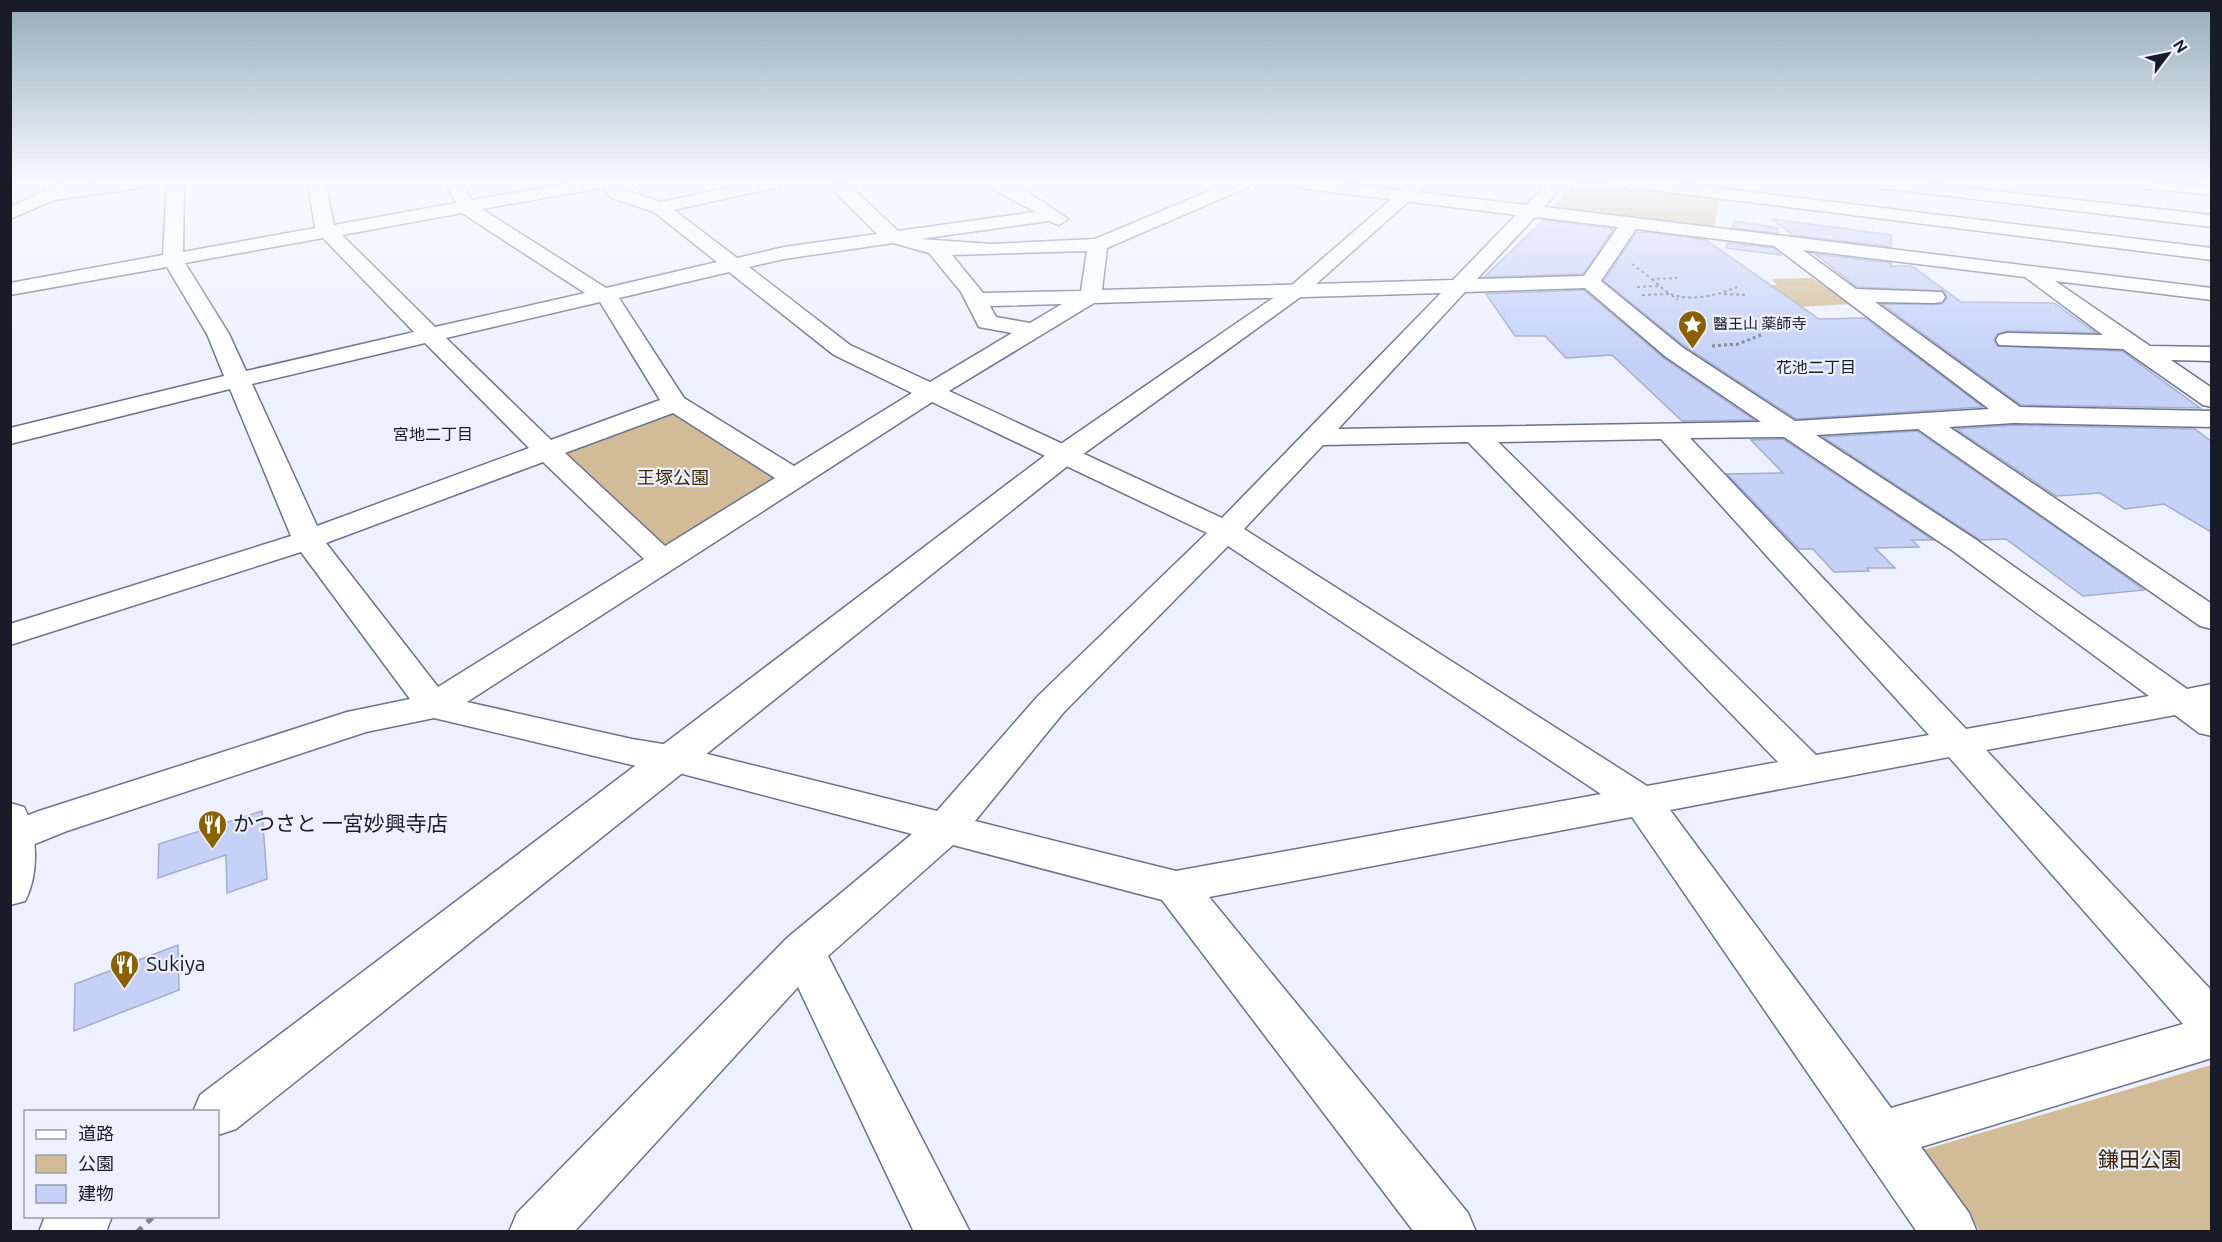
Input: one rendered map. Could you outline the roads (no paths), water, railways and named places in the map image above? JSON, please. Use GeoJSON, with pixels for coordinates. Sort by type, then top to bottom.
{"type":"FeatureCollection","features":[{"type":"Feature","properties":{"kind":"street"},"geometry":{"type":"LineString","coordinates":[[173,241],[173,260],[218,334],[308,540],[434,706],[632,752],[675,759],[1176,887],[1958,743],[2201,708]]}},
{"type":"Feature","properties":{"kind":"street"},"geometry":{"type":"LineString","coordinates":[[10,289],[278,241]]}},
{"type":"Feature","properties":{"kind":"street"},"geometry":{"type":"LineString","coordinates":[[337,241],[547,451],[664,562]]}},
{"type":"Feature","properties":{"kind":"street"},"geometry":{"type":"LineString","coordinates":[[519,241],[609,299],[675,403],[795,479]]}},
{"type":"Feature","properties":{"kind":"street"},"geometry":{"type":"LineString","coordinates":[[702,241],[842,350],[1226,531],[1642,802],[1950,1232]]}},
{"type":"Feature","properties":{"kind":"street"},"geometry":{"type":"LineString","coordinates":[[10,436],[731,264],[860,241]]}},
{"type":"Feature","properties":{"kind":"street"},"geometry":{"type":"LineString","coordinates":[[904,241],[936,249],[1098,245],[1107,241]]}},
{"type":"Feature","properties":{"kind":"street"},"geometry":{"type":"LineString","coordinates":[[1092,241],[1098,245]]}},
{"type":"Feature","properties":{"kind":"street"},"geometry":{"type":"LineString","coordinates":[[219,1111],[1065,454],[1299,289],[1353,241]]}},
{"type":"Feature","properties":{"kind":"street"},"geometry":{"type":"LineString","coordinates":[[536,1232],[803,951],[946,828],[1051,704],[1226,531],[1502,241]]}},
{"type":"Feature","properties":{"kind":"street"},"geometry":{"type":"LineString","coordinates":[[1590,282],[1618,241]]}},
{"type":"Feature","properties":{"kind":"street"},"geometry":{"type":"LineString","coordinates":[[1766,241],[2211,294]]}},
{"type":"Feature","properties":{"kind":"street"},"geometry":{"type":"LineString","coordinates":[[2011,241],[2028,272],[2211,400]]}},
{"type":"Feature","properties":{"kind":"street"},"geometry":{"type":"LineString","coordinates":[[2099,241],[2211,254]]}},
{"type":"Feature","properties":{"kind":"street"},"geometry":{"type":"LineString","coordinates":[[1781,243],[2014,415]]}},
{"type":"Feature","properties":{"kind":"street"},"geometry":{"type":"LineString","coordinates":[[1090,296],[1098,245]]}},
{"type":"Feature","properties":{"kind":"street"},"geometry":{"type":"LineString","coordinates":[[936,249],[978,300],[987,322],[1032,330]]}},
{"type":"Feature","properties":{"kind":"street"},"geometry":{"type":"LineString","coordinates":[[978,300],[1590,282],[1674,352],[1786,429],[1964,545],[2201,708]]}},
{"type":"Feature","properties":{"kind":"street"},"geometry":{"type":"LineString","coordinates":[[1851,295],[1934,297]]}},
{"type":"Feature","properties":{"kind":"street"},"geometry":{"type":"LineString","coordinates":[[10,889],[12,831],[53,821],[360,721],[434,706],[932,392],[1090,296]]}},
{"type":"Feature","properties":{"kind":"street"},"geometry":{"type":"LineString","coordinates":[[2007,340],[2211,354]]}},
{"type":"Feature","properties":{"kind":"street"},"geometry":{"type":"LineString","coordinates":[[10,634],[308,540],[675,403]]}},
{"type":"Feature","properties":{"kind":"street"},"geometry":{"type":"LineString","coordinates":[[1315,437],[1786,429],[2014,415],[2211,419]]}},
{"type":"Feature","properties":{"kind":"street"},"geometry":{"type":"LineString","coordinates":[[1925,422],[2211,619]]}},
{"type":"Feature","properties":{"kind":"street"},"geometry":{"type":"LineString","coordinates":[[1667,430],[1958,743],[2211,1024]]}},
{"type":"Feature","properties":{"kind":"street"},"geometry":{"type":"LineString","coordinates":[[1477,436],[1809,771]]}},
{"type":"Feature","properties":{"kind":"street"},"geometry":{"type":"LineString","coordinates":[[1176,887],[1449,1232]]}},
{"type":"Feature","properties":{"kind":"street"},"geometry":{"type":"LineString","coordinates":[[803,951],[943,1232]]}},
{"type":"Feature","properties":{"kind":"street"},"geometry":{"type":"LineString","coordinates":[[1881,1136],[2211,1037]]}},
{"type":"Feature","properties":{"kind":"street"},"geometry":{"type":"LineString","coordinates":[[66,1232],[83,1218]]}},
{"type":"Feature","properties":{"kind":"place","name":"醫王山 薬師寺"},"geometry":{"type":"Point","coordinates":[1692,350]}},
{"type":"Feature","properties":{"kind":"place","name":"かつさと 一宮妙興寺店"},"geometry":{"type":"Point","coordinates":[212,850]}},
{"type":"Feature","properties":{"kind":"place","name":"Sukiya"},"geometry":{"type":"Point","coordinates":[125,990]}},
{"type":"Feature","properties":{"kind":"district","name":"花池二丁目"},"geometry":{"type":"Point","coordinates":[1816,367]}},
{"type":"Feature","properties":{"kind":"district","name":"宮地二丁目"},"geometry":{"type":"Point","coordinates":[433,434]}},
{"type":"Feature","properties":{"kind":"park label","name":"王塚公園"},"geometry":{"type":"Point","coordinates":[673,478]}},
{"type":"Feature","properties":{"kind":"park label","name":"鎌田公園"},"geometry":{"type":"Point","coordinates":[2140,1160]}}]}
